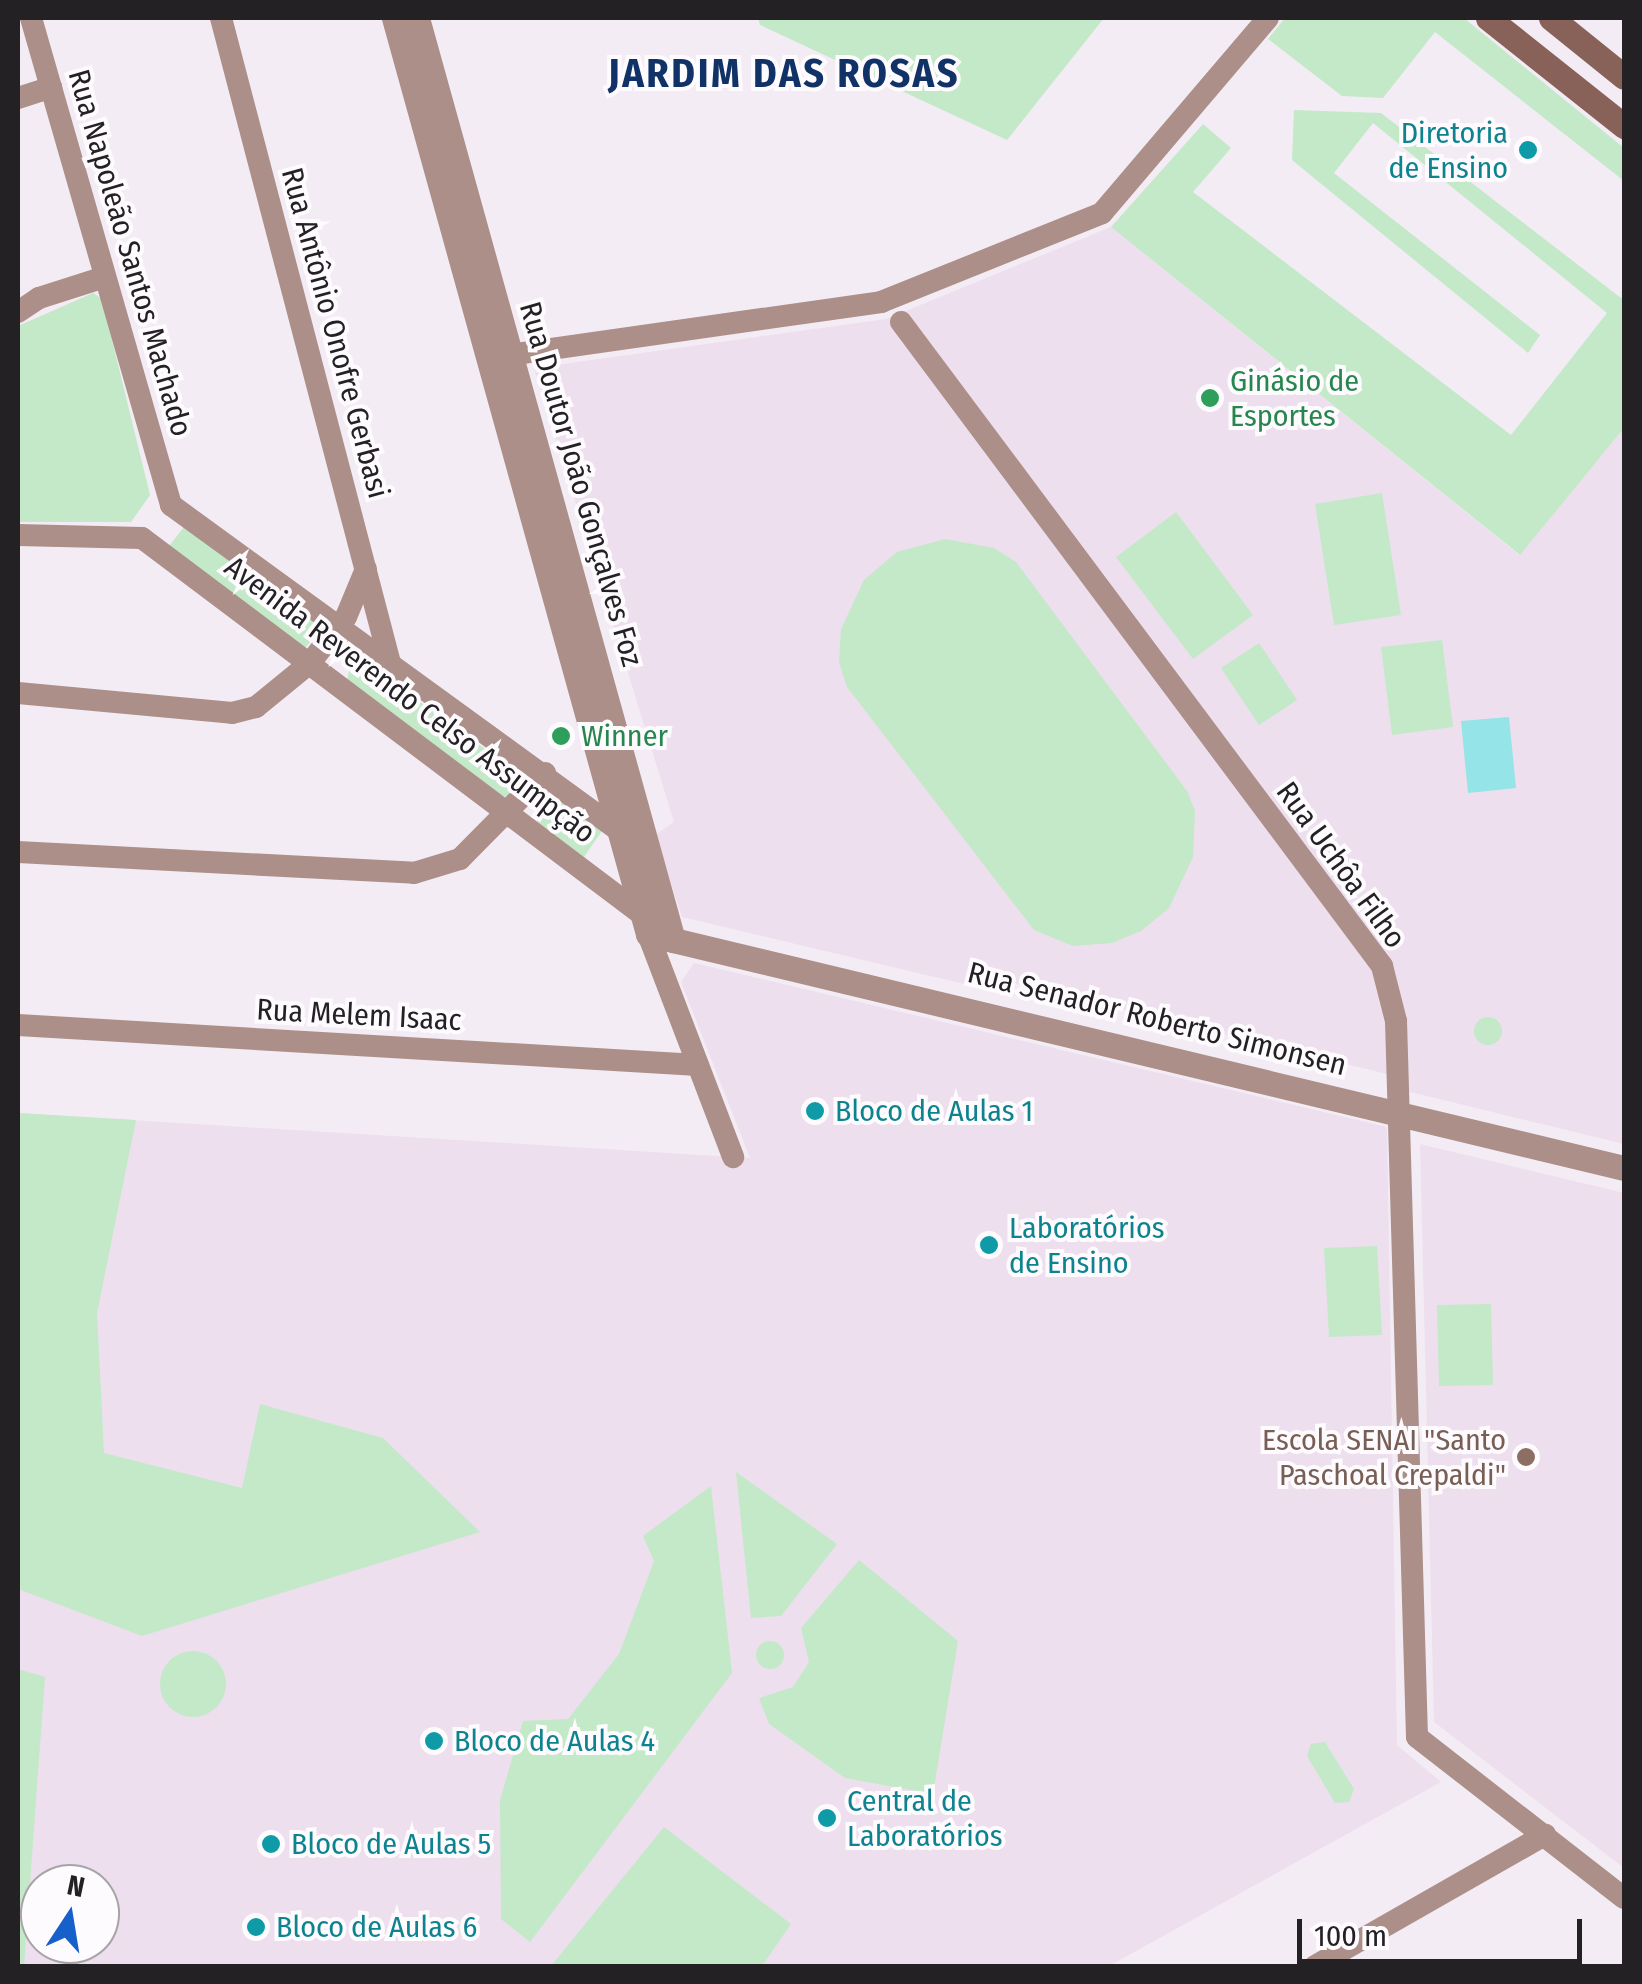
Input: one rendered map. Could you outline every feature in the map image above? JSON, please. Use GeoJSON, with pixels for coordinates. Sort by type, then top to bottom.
{"type":"FeatureCollection","features":[{"type":"Feature","properties":{"kind":"main road"},"geometry":{"type":"LineString","coordinates":[[1488,18],[1624,126]]}},
{"type":"Feature","properties":{"kind":"main road"},"geometry":{"type":"LineString","coordinates":[[1551,18],[1624,78]]}},
{"type":"Feature","properties":{"kind":"street","name":"Rua Napoleão Santos Machado"},"geometry":{"type":"LineString","coordinates":[[31,18],[170,505]]}},
{"type":"Feature","properties":{"kind":"street","name":"Rua Antônio Onofre Gerbasi"},"geometry":{"type":"LineString","coordinates":[[221,18],[390,663]]}},
{"type":"Feature","properties":{"kind":"street","name":"Rua Doutor João Gonçalves Foz"},"geometry":{"type":"LineString","coordinates":[[394,18],[654,866],[654,929]]}},
{"type":"Feature","properties":{"kind":"street","name":"Rua Doutor João Gonçalves Foz"},"geometry":{"type":"LineString","coordinates":[[417,18],[613,822],[654,929]]}},
{"type":"Feature","properties":{"kind":"street"},"geometry":{"type":"LineString","coordinates":[[499,356],[881,302],[1102,213],[1268,18]]}},
{"type":"Feature","properties":{"kind":"street"},"geometry":{"type":"LineString","coordinates":[[18,98],[51,88]]}},
{"type":"Feature","properties":{"kind":"street"},"geometry":{"type":"LineString","coordinates":[[18,312],[39,298],[105,277]]}},
{"type":"Feature","properties":{"kind":"street","name":"Rua Uchôa Filho"},"geometry":{"type":"LineString","coordinates":[[901,322],[1382,966],[1396,1021],[1417,1737],[1545,1836]]}},
{"type":"Feature","properties":{"kind":"street"},"geometry":{"type":"LineString","coordinates":[[18,535],[142,538],[170,505]]}},
{"type":"Feature","properties":{"kind":"street","name":"Avenida Reverendo Celso Assumpção"},"geometry":{"type":"LineString","coordinates":[[170,505],[613,822],[654,866]]}},
{"type":"Feature","properties":{"kind":"street","name":"Avenida Reverendo Celso Assumpção"},"geometry":{"type":"LineString","coordinates":[[142,538],[508,813],[654,929]]}},
{"type":"Feature","properties":{"kind":"street"},"geometry":{"type":"LineString","coordinates":[[18,693],[232,712],[256,707],[310,663],[339,625],[366,569]]}},
{"type":"Feature","properties":{"kind":"street"},"geometry":{"type":"LineString","coordinates":[[18,852],[414,872],[460,859],[545,773]]}},
{"type":"Feature","properties":{"kind":"street"},"geometry":{"type":"LineString","coordinates":[[654,929],[661,968],[733,1157]]}},
{"type":"Feature","properties":{"kind":"street","name":"Rua Senador Roberto Simonsen"},"geometry":{"type":"LineString","coordinates":[[654,929],[1624,1168]]}},
{"type":"Feature","properties":{"kind":"street","name":"Rua Melem Isaac"},"geometry":{"type":"LineString","coordinates":[[18,1026],[698,1065]]}},
{"type":"Feature","properties":{"kind":"street"},"geometry":{"type":"LineString","coordinates":[[1316,1966],[1545,1836],[1624,1898]]}},
{"type":"Feature","properties":{"kind":"shaded area"},"geometry":{"type":"Polygon","coordinates":[[[1111,227],[1519,555],[1624,428],[1624,1144],[1398,1089],[1387,1074],[979,975],[964,984],[682,917],[655,835],[674,822],[534,368],[886,319],[1111,227]]]}},
{"type":"Feature","properties":{"kind":"shaded area"},"geometry":{"type":"Polygon","coordinates":[[[694,963],[1387,1127],[1397,1745],[1441,1782],[1109,1966],[18,1966],[18,1113],[750,1158],[681,982],[694,963]]]}},
{"type":"Feature","properties":{"kind":"shaded area","name":"Escola SENAI \"Santo Paschoal Crepaldi\""},"geometry":{"type":"Polygon","coordinates":[[[1420,1144],[1624,1193],[1624,1868],[1434,1722],[1420,1144]]]}},
{"type":"Feature","properties":{"kind":"green space"},"geometry":{"type":"Polygon","coordinates":[[[758,18],[1104,18],[1007,140],[760,25],[758,18]]]}},
{"type":"Feature","properties":{"kind":"green space"},"geometry":{"type":"Polygon","coordinates":[[[1285,18],[1464,18],[1624,148],[1624,181],[1435,32],[1383,98],[1342,96],[1268,39],[1285,18]]]}},
{"type":"Feature","properties":{"kind":"green space"},"geometry":{"type":"Polygon","coordinates":[[[1294,110],[1381,113],[1621,298],[1624,294],[1624,428],[1520,555],[1111,227],[1203,124],[1231,148],[1193,192],[1511,435],[1607,313],[1373,123],[1334,173],[1540,335],[1528,353],[1292,160],[1294,110]]]}},
{"type":"Feature","properties":{"kind":"green space"},"geometry":{"type":"Polygon","coordinates":[[[93,293],[102,299],[150,495],[131,522],[18,522],[18,326],[93,293]]]}},
{"type":"Feature","properties":{"kind":"green space"},"geometry":{"type":"Polygon","coordinates":[[[1382,493],[1401,615],[1334,625],[1315,504],[1382,493]]]}},
{"type":"Feature","properties":{"kind":"green space"},"geometry":{"type":"Polygon","coordinates":[[[1176,512],[1253,615],[1193,659],[1116,557],[1176,512]]]}},
{"type":"Feature","properties":{"kind":"green space"},"geometry":{"type":"Polygon","coordinates":[[[184,527],[322,629],[305,648],[169,546],[184,527]]]}},
{"type":"Feature","properties":{"kind":"green space"},"geometry":{"type":"Polygon","coordinates":[[[945,539],[994,548],[1016,562],[1187,791],[1195,811],[1193,857],[1169,908],[1141,931],[1112,943],[1073,946],[1034,930],[847,687],[839,662],[841,629],[864,580],[897,552],[945,539]]]}},
{"type":"Feature","properties":{"kind":"green space"},"geometry":{"type":"Polygon","coordinates":[[[1442,640],[1453,727],[1392,735],[1381,647],[1442,640]]]}},
{"type":"Feature","properties":{"kind":"green space"},"geometry":{"type":"Polygon","coordinates":[[[1259,643],[1297,700],[1259,725],[1221,668],[1259,643]]]}},
{"type":"Feature","properties":{"kind":"green space"},"geometry":{"type":"Polygon","coordinates":[[[364,661],[514,770],[520,784],[507,797],[499,795],[347,681],[350,666],[364,661]]]}},
{"type":"Feature","properties":{"kind":"green space"},"geometry":{"type":"Polygon","coordinates":[[[559,795],[604,828],[584,857],[536,823],[559,795]]]}},
{"type":"Feature","properties":{"kind":"green space"},"geometry":{"type":"Polygon","coordinates":[[[1488,1017],[1498,1021],[1502,1031],[1498,1041],[1488,1045],[1478,1041],[1474,1031],[1478,1021],[1488,1017]]]}},
{"type":"Feature","properties":{"kind":"green space"},"geometry":{"type":"Polygon","coordinates":[[[18,1113],[136,1120],[97,1313],[104,1453],[242,1488],[260,1404],[383,1438],[480,1532],[142,1636],[18,1589],[18,1113]]]}},
{"type":"Feature","properties":{"kind":"green space"},"geometry":{"type":"Polygon","coordinates":[[[1377,1246],[1382,1335],[1329,1337],[1324,1248],[1377,1246]]]}},
{"type":"Feature","properties":{"kind":"green space"},"geometry":{"type":"Polygon","coordinates":[[[1491,1304],[1493,1385],[1439,1386],[1437,1305],[1491,1304]]]}},
{"type":"Feature","properties":{"kind":"green space"},"geometry":{"type":"Polygon","coordinates":[[[736,1472],[837,1544],[781,1616],[751,1618],[736,1472]]]}},
{"type":"Feature","properties":{"kind":"green space"},"geometry":{"type":"Polygon","coordinates":[[[711,1486],[732,1673],[530,1942],[501,1919],[500,1800],[523,1721],[568,1719],[619,1654],[654,1561],[643,1536],[711,1486]]]}},
{"type":"Feature","properties":{"kind":"green space"},"geometry":{"type":"Polygon","coordinates":[[[859,1560],[958,1641],[933,1794],[845,1778],[769,1724],[759,1698],[793,1687],[809,1662],[801,1628],[859,1560]]]}},
{"type":"Feature","properties":{"kind":"green space"},"geometry":{"type":"Polygon","coordinates":[[[770,1641],[780,1645],[784,1655],[780,1665],[770,1669],[760,1665],[756,1655],[760,1645],[770,1641]]]}},
{"type":"Feature","properties":{"kind":"green space"},"geometry":{"type":"Polygon","coordinates":[[[193,1651],[217,1660],[226,1684],[217,1708],[193,1717],[169,1708],[160,1684],[169,1660],[193,1651]]]}},
{"type":"Feature","properties":{"kind":"green space"},"geometry":{"type":"Polygon","coordinates":[[[18,1669],[45,1677],[31,1864],[20,1864],[20,1964],[24,1964],[18,1966],[18,1669]]]}},
{"type":"Feature","properties":{"kind":"green space"},"geometry":{"type":"Polygon","coordinates":[[[1325,1742],[1354,1789],[1349,1802],[1335,1803],[1307,1756],[1311,1744],[1325,1742]]]}},
{"type":"Feature","properties":{"kind":"green space"},"geometry":{"type":"Polygon","coordinates":[[[664,1827],[791,1924],[762,1966],[551,1966],[664,1827]]]}},
{"type":"Feature","properties":{"kind":"water"},"geometry":{"type":"Polygon","coordinates":[[[1509,717],[1516,788],[1468,793],[1461,721],[1509,717]]]}},
{"type":"Feature","properties":{"kind":"place","name":"Diretoria de Ensino"},"geometry":{"type":"Point","coordinates":[1528,150]}},
{"type":"Feature","properties":{"kind":"place","name":"Ginásio de Esportes"},"geometry":{"type":"Point","coordinates":[1210,398]}},
{"type":"Feature","properties":{"kind":"place","name":"Winner"},"geometry":{"type":"Point","coordinates":[561,736]}},
{"type":"Feature","properties":{"kind":"place","name":"Bloco de Aulas 1"},"geometry":{"type":"Point","coordinates":[815,1111]}},
{"type":"Feature","properties":{"kind":"place","name":"Laboratórios de Ensino"},"geometry":{"type":"Point","coordinates":[989,1245]}},
{"type":"Feature","properties":{"kind":"place","name":"Escola SENAI \"Santo Paschoal Crepaldi\""},"geometry":{"type":"Point","coordinates":[1526,1457]}},
{"type":"Feature","properties":{"kind":"place","name":"Bloco de Aulas 4"},"geometry":{"type":"Point","coordinates":[434,1741]}},
{"type":"Feature","properties":{"kind":"place","name":"Central de Laboratórios"},"geometry":{"type":"Point","coordinates":[827,1818]}},
{"type":"Feature","properties":{"kind":"place","name":"Bloco de Aulas 5"},"geometry":{"type":"Point","coordinates":[271,1844]}},
{"type":"Feature","properties":{"kind":"place","name":"Bloco de Aulas 6"},"geometry":{"type":"Point","coordinates":[256,1927]}},
{"type":"Feature","properties":{"kind":"district","name":"JARDIM DAS ROSAS"},"geometry":{"type":"Point","coordinates":[784,74]}}]}
